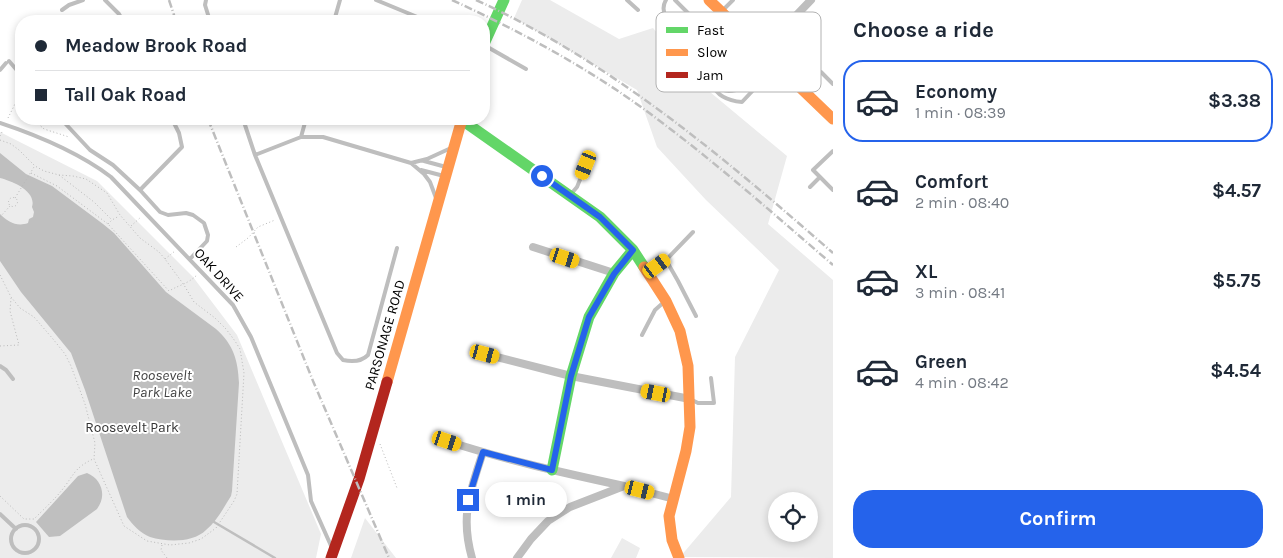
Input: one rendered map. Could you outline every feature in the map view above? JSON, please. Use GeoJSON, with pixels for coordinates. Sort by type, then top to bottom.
{"type":"FeatureCollection","features":[{"type":"Feature","properties":{"kind":"street"},"geometry":{"type":"LineString","coordinates":[[490,32],[504,0]]}},
{"type":"Feature","properties":{"kind":"street"},"geometry":{"type":"LineString","coordinates":[[709,0],[722,12]]}},
{"type":"Feature","properties":{"kind":"street"},"geometry":{"type":"LineString","coordinates":[[799,12],[811,0]]}},
{"type":"Feature","properties":{"kind":"street"},"geometry":{"type":"LineString","coordinates":[[807,92],[831,114]]}},
{"type":"Feature","properties":{"kind":"street","name":"PARSONAGE ROAD"},"geometry":{"type":"LineString","coordinates":[[332,555],[357,488],[460,125]]}},
{"type":"Feature","properties":{"kind":"street"},"geometry":{"type":"LineString","coordinates":[[471,125],[600,217],[633,250],[666,301],[680,331],[688,366],[690,399],[688,439],[669,524],[672,540],[679,558]]}},
{"type":"Feature","properties":{"kind":"street"},"geometry":{"type":"LineString","coordinates":[[533,247],[614,274]]}},
{"type":"Feature","properties":{"kind":"street"},"geometry":{"type":"LineString","coordinates":[[552,470],[571,376],[589,317],[614,274],[633,250]]}},
{"type":"Feature","properties":{"kind":"street"},"geometry":{"type":"LineString","coordinates":[[485,354],[571,376],[690,399]]}},
{"type":"Feature","properties":{"kind":"street"},"geometry":{"type":"LineString","coordinates":[[447,441],[552,470],[674,499]]}},
{"type":"Feature","properties":{"kind":"street"},"geometry":{"type":"LineString","coordinates":[[472,558],[467,534],[466,512],[483,452]]}},
{"type":"Feature","properties":{"kind":"street"},"geometry":{"type":"LineString","coordinates":[[517,558],[548,521],[570,507],[624,486]]}},
{"type":"Feature","properties":{"kind":"lane"},"geometry":{"type":"LineString","coordinates":[[62,10],[69,4],[83,0]]}},
{"type":"Feature","properties":{"kind":"lane"},"geometry":{"type":"LineString","coordinates":[[105,0],[120,15]]}},
{"type":"Feature","properties":{"kind":"lane"},"geometry":{"type":"LineString","coordinates":[[206,0],[205,5],[208,15]]}},
{"type":"Feature","properties":{"kind":"lane"},"geometry":{"type":"LineString","coordinates":[[336,15],[340,0]]}},
{"type":"Feature","properties":{"kind":"lane"},"geometry":{"type":"LineString","coordinates":[[376,0],[412,15]]}},
{"type":"Feature","properties":{"kind":"lane"},"geometry":{"type":"LineString","coordinates":[[627,0],[638,10]]}},
{"type":"Feature","properties":{"kind":"lane"},"geometry":{"type":"LineString","coordinates":[[664,12],[666,0]]}},
{"type":"Feature","properties":{"kind":"lane"},"geometry":{"type":"LineString","coordinates":[[675,0],[687,12]]}},
{"type":"Feature","properties":{"kind":"lane"},"geometry":{"type":"LineString","coordinates":[[725,12],[733,0]]}},
{"type":"Feature","properties":{"kind":"lane"},"geometry":{"type":"LineString","coordinates":[[490,48],[526,69]]}},
{"type":"Feature","properties":{"kind":"lane"},"geometry":{"type":"LineString","coordinates":[[0,70],[7,62],[15,69]]}},
{"type":"Feature","properties":{"kind":"lane"},"geometry":{"type":"LineString","coordinates":[[821,72],[833,84]]}},
{"type":"Feature","properties":{"kind":"lane"},"geometry":{"type":"LineString","coordinates":[[718,92],[728,99],[743,101],[752,92]]}},
{"type":"Feature","properties":{"kind":"lane","name":"OAK DRIVE"},"geometry":{"type":"LineString","coordinates":[[0,123],[73,152],[92,162],[111,177],[233,305],[251,337],[308,475],[312,501],[332,555]]}},
{"type":"Feature","properties":{"kind":"lane"},"geometry":{"type":"LineString","coordinates":[[67,125],[90,150],[113,166],[164,214],[194,214],[204,223],[208,235],[207,241],[190,259]]}},
{"type":"Feature","properties":{"kind":"lane"},"geometry":{"type":"LineString","coordinates":[[140,190],[182,147],[175,125]]}},
{"type":"Feature","properties":{"kind":"lane"},"geometry":{"type":"LineString","coordinates":[[245,125],[280,218],[337,353],[343,360],[356,362],[368,355],[397,248]]}},
{"type":"Feature","properties":{"kind":"lane"},"geometry":{"type":"LineString","coordinates":[[301,137],[304,125]]}},
{"type":"Feature","properties":{"kind":"lane"},"geometry":{"type":"LineString","coordinates":[[255,155],[301,137],[323,137],[411,163],[430,182],[438,204]]}},
{"type":"Feature","properties":{"kind":"lane"},"geometry":{"type":"LineString","coordinates":[[411,163],[440,154],[454,146]]}},
{"type":"Feature","properties":{"kind":"lane"},"geometry":{"type":"LineString","coordinates":[[833,151],[814,170],[833,190]]}},
{"type":"Feature","properties":{"kind":"lane"},"geometry":{"type":"LineString","coordinates":[[421,161],[447,172]]}},
{"type":"Feature","properties":{"kind":"lane"},"geometry":{"type":"LineString","coordinates":[[569,196],[577,187],[586,165]]}},
{"type":"Feature","properties":{"kind":"lane"},"geometry":{"type":"LineString","coordinates":[[419,170],[447,172]]}},
{"type":"Feature","properties":{"kind":"lane"},"geometry":{"type":"LineString","coordinates":[[810,186],[820,177]]}},
{"type":"Feature","properties":{"kind":"lane"},"geometry":{"type":"LineString","coordinates":[[649,272],[666,260],[693,232]]}},
{"type":"Feature","properties":{"kind":"lane"},"geometry":{"type":"LineString","coordinates":[[666,260],[696,316]]}},
{"type":"Feature","properties":{"kind":"lane"},"geometry":{"type":"LineString","coordinates":[[642,336],[655,310],[666,301]]}},
{"type":"Feature","properties":{"kind":"lane"},"geometry":{"type":"LineString","coordinates":[[0,366],[13,379]]}},
{"type":"Feature","properties":{"kind":"lane"},"geometry":{"type":"LineString","coordinates":[[690,399],[698,403],[714,403],[712,378]]}},
{"type":"Feature","properties":{"kind":"lane"},"geometry":{"type":"LineString","coordinates":[[0,514],[16,528]]}},
{"type":"Feature","properties":{"kind":"lane"},"geometry":{"type":"LineString","coordinates":[[29,525],[36,530],[39,539],[36,548],[28,552],[16,549],[12,536],[16,528],[29,525]]}},
{"type":"Feature","properties":{"kind":"path"},"geometry":{"type":"LineString","coordinates":[[8,118],[15,104]]}},
{"type":"Feature","properties":{"kind":"path"},"geometry":{"type":"LineString","coordinates":[[40,125],[44,129],[68,138],[74,132]]}},
{"type":"Feature","properties":{"kind":"path"},"geometry":{"type":"LineString","coordinates":[[0,136],[3,130]]}},
{"type":"Feature","properties":{"kind":"path"},"geometry":{"type":"LineString","coordinates":[[0,140],[11,144],[34,166],[44,171],[86,179],[107,193],[120,215],[140,238],[159,252],[165,259],[194,302],[226,329],[240,349],[244,373],[237,494],[229,510],[216,528],[201,539],[170,546],[139,538],[124,526],[94,459],[95,443],[85,404],[65,354],[34,317],[20,308],[11,297],[0,274]]}},
{"type":"Feature","properties":{"kind":"path"},"geometry":{"type":"LineString","coordinates":[[10,206],[8,201],[10,198],[15,198],[22,189],[34,166]]}},
{"type":"Feature","properties":{"kind":"path"},"geometry":{"type":"LineString","coordinates":[[31,173],[57,186],[108,224],[169,291],[184,285],[201,271]]}},
{"type":"Feature","properties":{"kind":"path"},"geometry":{"type":"LineString","coordinates":[[59,175],[94,202],[112,220]]}},
{"type":"Feature","properties":{"kind":"path"},"geometry":{"type":"LineString","coordinates":[[0,217],[10,206],[17,204],[15,198]]}},
{"type":"Feature","properties":{"kind":"path"},"geometry":{"type":"LineString","coordinates":[[131,227],[146,213]]}},
{"type":"Feature","properties":{"kind":"path"},"geometry":{"type":"LineString","coordinates":[[108,224],[120,215]]}},
{"type":"Feature","properties":{"kind":"path"},"geometry":{"type":"LineString","coordinates":[[236,247],[258,227],[280,218]]}},
{"type":"Feature","properties":{"kind":"path"},"geometry":{"type":"LineString","coordinates":[[165,259],[179,247]]}},
{"type":"Feature","properties":{"kind":"path"},"geometry":{"type":"LineString","coordinates":[[0,346],[19,345],[10,311],[11,297]]}},
{"type":"Feature","properties":{"kind":"path"},"geometry":{"type":"LineString","coordinates":[[380,445],[397,488]]}},
{"type":"Feature","properties":{"kind":"path"},"geometry":{"type":"LineString","coordinates":[[0,496],[24,519],[34,519],[62,490],[82,464],[94,459]]}},
{"type":"Feature","properties":{"kind":"path"},"geometry":{"type":"LineString","coordinates":[[162,545],[161,550],[167,558]]}},
{"type":"Feature","properties":{"kind":"green space"},"geometry":{"type":"Polygon","coordinates":[[[522,0],[550,0],[619,39],[653,28],[656,32],[656,92],[710,92],[787,156],[768,224],[833,280],[833,558],[680,557],[731,497],[735,357],[779,270],[706,200],[657,147],[637,90],[514,18],[522,0]]]}},
{"type":"Feature","properties":{"kind":"green space","name":"Roosevelt Park"},"geometry":{"type":"Polygon","coordinates":[[[0,132],[97,181],[193,277],[237,335],[321,534],[316,558],[0,558],[0,132]]]}},
{"type":"Feature","properties":{"kind":"green space"},"geometry":{"type":"Polygon","coordinates":[[[365,518],[396,558],[351,558],[365,518]]]}},
{"type":"Feature","properties":{"kind":"green space"},"geometry":{"type":"Polygon","coordinates":[[[622,538],[640,548],[636,558],[611,558],[622,538]]]}},
{"type":"Feature","properties":{"kind":"water","name":"Roosevelt Park Lake"},"geometry":{"type":"Polygon","coordinates":[[[0,153],[26,174],[52,186],[114,233],[166,292],[216,329],[231,347],[238,368],[239,383],[232,491],[231,496],[217,518],[201,534],[180,540],[157,539],[143,533],[127,517],[71,353],[21,292],[0,261],[0,214],[9,221],[20,224],[28,223],[29,219],[33,217],[34,212],[32,207],[33,201],[27,192],[17,184],[0,178],[0,153]]]}},
{"type":"Feature","properties":{"kind":"water"},"geometry":{"type":"Polygon","coordinates":[[[87,473],[96,479],[101,488],[102,499],[100,504],[97,509],[60,536],[49,537],[36,522],[78,476],[87,473]]]}},
{"type":"Feature","properties":{"kind":"waterway"},"geometry":{"type":"LineString","coordinates":[[214,522],[275,558]]}},
{"type":"Feature","properties":{"kind":"railway"},"geometry":{"type":"LineString","coordinates":[[169,0],[174,15]]}},
{"type":"Feature","properties":{"kind":"railway"},"geometry":{"type":"LineString","coordinates":[[452,0],[483,15]]}},
{"type":"Feature","properties":{"kind":"railway"},"geometry":{"type":"LineString","coordinates":[[476,0],[526,25],[573,52],[664,113],[749,181],[833,253]]}},
{"type":"Feature","properties":{"kind":"railway"},"geometry":{"type":"LineString","coordinates":[[490,19],[590,73],[634,102],[711,161],[833,265]]}},
{"type":"Feature","properties":{"kind":"railway"},"geometry":{"type":"LineString","coordinates":[[210,125],[313,381],[389,558]]}},
{"type":"Feature","properties":{"kind":"traffic: fast"},"geometry":{"type":"LineString","coordinates":[[490,31],[504,0]]}},
{"type":"Feature","properties":{"kind":"traffic: fast"},"geometry":{"type":"LineString","coordinates":[[469,125],[600,217],[633,250],[644,267]]}},
{"type":"Feature","properties":{"kind":"traffic: fast"},"geometry":{"type":"LineString","coordinates":[[552,470],[571,376],[589,317],[614,273],[633,250]]}},
{"type":"Feature","properties":{"kind":"traffic: slow"},"geometry":{"type":"LineString","coordinates":[[709,0],[722,12]]}},
{"type":"Feature","properties":{"kind":"traffic: slow"},"geometry":{"type":"LineString","coordinates":[[805,92],[833,119]]}},
{"type":"Feature","properties":{"kind":"traffic: slow"},"geometry":{"type":"LineString","coordinates":[[387,382],[460,125]]}},
{"type":"Feature","properties":{"kind":"traffic: slow"},"geometry":{"type":"LineString","coordinates":[[644,267],[666,301],[680,331],[688,366],[690,427],[686,451],[669,516],[672,540],[679,558]]}},
{"type":"Feature","properties":{"kind":"traffic: jam"},"geometry":{"type":"LineString","coordinates":[[331,558],[359,479],[387,382]]}},
{"type":"Feature","properties":{"kind":"route"},"geometry":{"type":"LineString","coordinates":[[468,500],[483,452],[552,470],[571,376],[589,317],[614,274],[633,250],[600,217],[542,176]]}}]}
